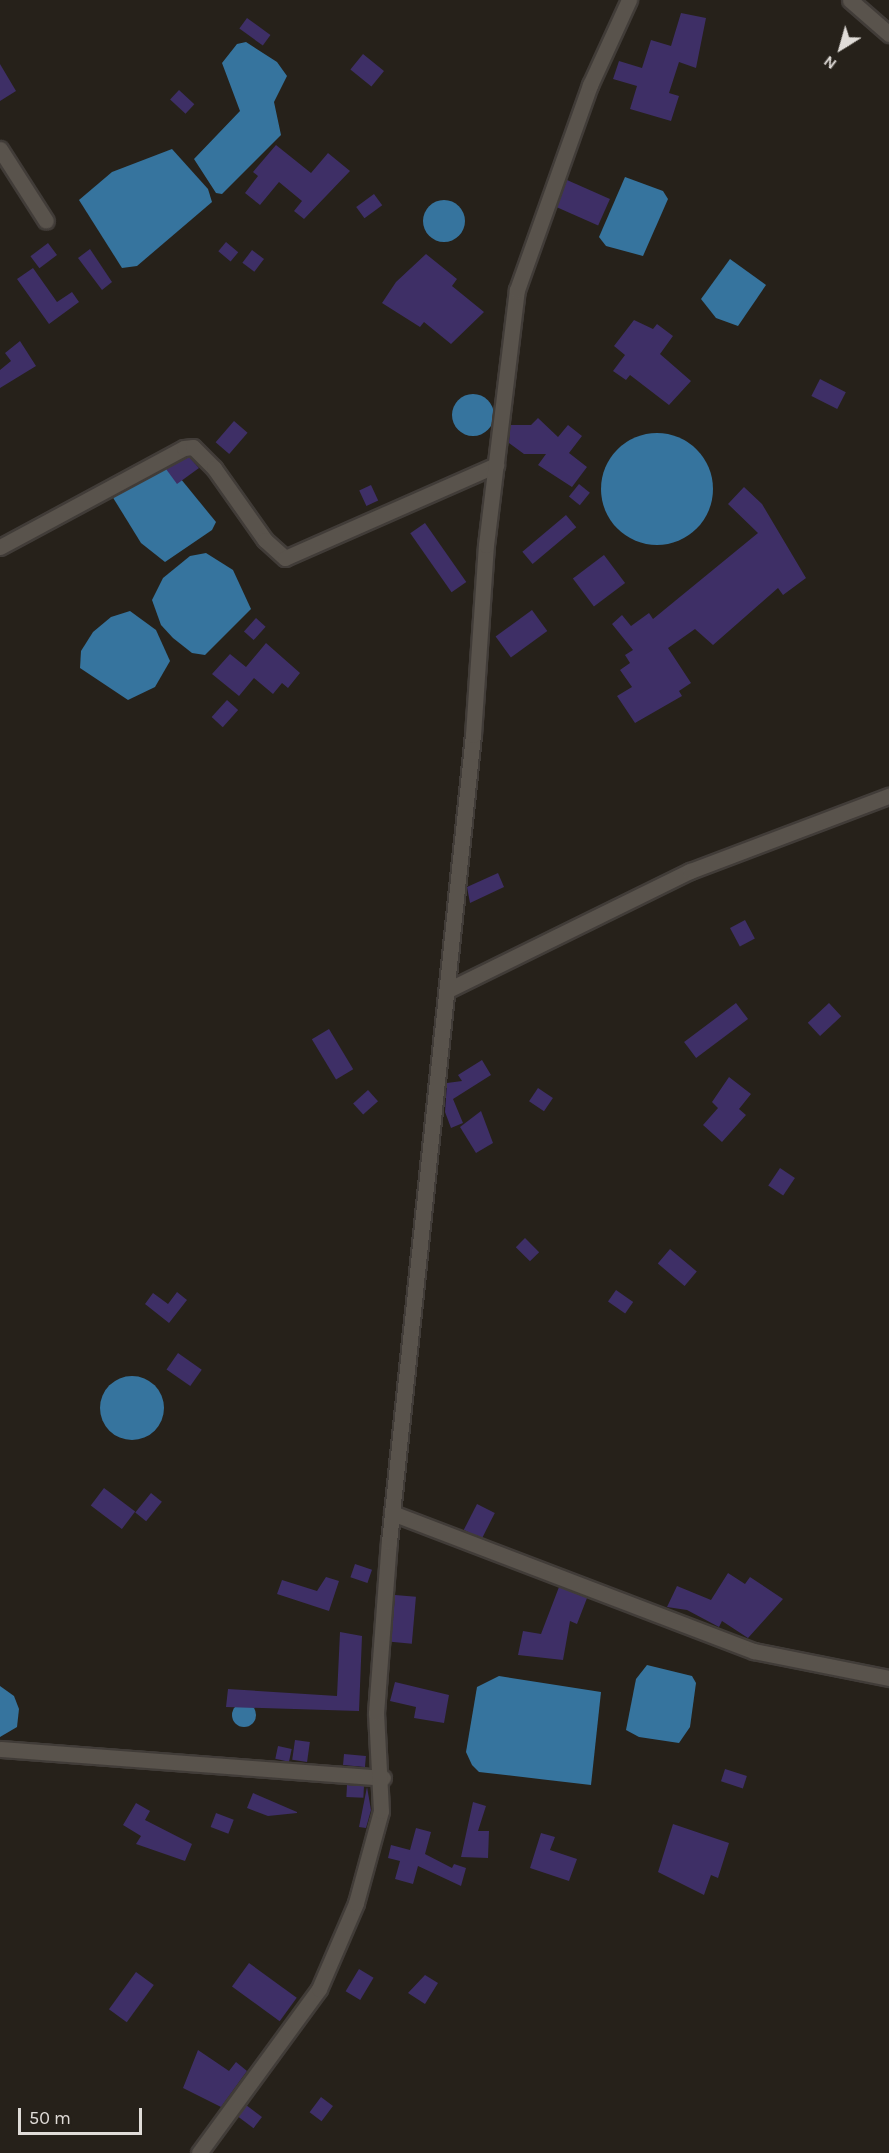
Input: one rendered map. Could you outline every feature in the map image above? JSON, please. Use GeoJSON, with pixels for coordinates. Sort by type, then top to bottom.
{"type":"FeatureCollection","features":[{"type":"Feature","properties":{"kind":"street"},"geometry":{"type":"LineString","coordinates":[[199,2153],[319,1989],[356,1903],[381,1811],[383,1778],[376,1713],[393,1513],[448,990],[496,465],[517,290],[590,85],[629,0]]}},
{"type":"Feature","properties":{"kind":"street"},"geometry":{"type":"LineString","coordinates":[[849,0],[889,34]]}},
{"type":"Feature","properties":{"kind":"street"},"geometry":{"type":"LineString","coordinates":[[0,149],[46,221]]}},
{"type":"Feature","properties":{"kind":"street"},"geometry":{"type":"LineString","coordinates":[[0,547],[184,447],[193,447],[206,459],[265,540],[285,558],[496,465]]}},
{"type":"Feature","properties":{"kind":"street"},"geometry":{"type":"LineString","coordinates":[[448,990],[690,871],[889,796]]}},
{"type":"Feature","properties":{"kind":"street"},"geometry":{"type":"LineString","coordinates":[[393,1513],[754,1651],[889,1678]]}},
{"type":"Feature","properties":{"kind":"street"},"geometry":{"type":"LineString","coordinates":[[0,1749],[383,1778]]}},
{"type":"Feature","properties":{"kind":"water"},"geometry":{"type":"Polygon","coordinates":[[[246,42],[277,62],[287,76],[274,102],[281,135],[222,194],[216,193],[194,159],[240,111],[222,63],[237,44],[246,42]]]}},
{"type":"Feature","properties":{"kind":"water"},"geometry":{"type":"Polygon","coordinates":[[[172,149],[208,189],[212,202],[137,266],[122,268],[79,200],[112,172],[172,149]]]}},
{"type":"Feature","properties":{"kind":"water"},"geometry":{"type":"Polygon","coordinates":[[[625,177],[663,191],[668,199],[643,256],[606,246],[599,237],[625,177]]]}},
{"type":"Feature","properties":{"kind":"water"},"geometry":{"type":"Polygon","coordinates":[[[444,200],[452,201],[459,206],[464,213],[464,229],[459,236],[452,241],[444,242],[436,241],[429,236],[424,229],[423,221],[424,213],[429,206],[436,201],[444,200]]]}},
{"type":"Feature","properties":{"kind":"water"},"geometry":{"type":"Polygon","coordinates":[[[730,259],[766,285],[738,326],[716,318],[701,299],[730,259]]]}},
{"type":"Feature","properties":{"kind":"water"},"geometry":{"type":"Polygon","coordinates":[[[473,394],[488,400],[494,415],[488,430],[473,436],[458,430],[452,415],[458,400],[473,394]]]}},
{"type":"Feature","properties":{"kind":"water"},"geometry":{"type":"Polygon","coordinates":[[[657,433],[679,437],[697,449],[709,467],[713,489],[709,511],[697,529],[679,541],[657,545],[635,541],[617,529],[605,511],[601,489],[605,467],[617,449],[635,437],[657,433]]]}},
{"type":"Feature","properties":{"kind":"water"},"geometry":{"type":"Polygon","coordinates":[[[167,462],[216,522],[212,530],[165,562],[141,543],[112,496],[167,462]]]}},
{"type":"Feature","properties":{"kind":"water"},"geometry":{"type":"Polygon","coordinates":[[[206,553],[233,570],[251,609],[205,655],[192,653],[173,638],[161,625],[152,600],[163,578],[190,556],[206,553]]]}},
{"type":"Feature","properties":{"kind":"water"},"geometry":{"type":"Polygon","coordinates":[[[130,611],[156,630],[170,661],[155,687],[128,700],[80,668],[81,651],[93,632],[111,617],[130,611]]]}},
{"type":"Feature","properties":{"kind":"water"},"geometry":{"type":"Polygon","coordinates":[[[126,1376],[138,1376],[155,1385],[162,1396],[164,1408],[162,1420],[155,1431],[138,1440],[126,1440],[114,1435],[105,1426],[100,1414],[100,1402],[105,1390],[114,1381],[126,1376]]]}},
{"type":"Feature","properties":{"kind":"water"},"geometry":{"type":"Polygon","coordinates":[[[647,1665],[692,1676],[696,1683],[690,1727],[679,1743],[639,1737],[626,1730],[636,1679],[647,1665]]]}},
{"type":"Feature","properties":{"kind":"water"},"geometry":{"type":"Polygon","coordinates":[[[499,1676],[601,1692],[591,1785],[479,1772],[472,1765],[466,1752],[477,1687],[499,1676]]]}},
{"type":"Feature","properties":{"kind":"water"},"geometry":{"type":"Polygon","coordinates":[[[0,1686],[14,1696],[19,1709],[17,1727],[0,1737],[0,1686]]]}},
{"type":"Feature","properties":{"kind":"water"},"geometry":{"type":"Polygon","coordinates":[[[244,1703],[253,1706],[256,1715],[253,1724],[244,1727],[235,1724],[232,1715],[235,1706],[244,1703]]]}},
{"type":"Feature","properties":{"kind":"building"},"geometry":{"type":"Polygon","coordinates":[[[681,13],[706,18],[696,68],[679,62],[669,93],[679,96],[671,121],[630,109],[637,86],[613,79],[619,61],[642,68],[651,40],[671,46],[681,13]]]}},
{"type":"Feature","properties":{"kind":"building"},"geometry":{"type":"Polygon","coordinates":[[[247,18],[270,35],[263,46],[239,29],[247,18]]]}},
{"type":"Feature","properties":{"kind":"building"},"geometry":{"type":"Polygon","coordinates":[[[363,54],[384,71],[371,87],[350,70],[363,54]]]}},
{"type":"Feature","properties":{"kind":"building"},"geometry":{"type":"Polygon","coordinates":[[[0,64],[16,91],[0,101],[0,64]]]}},
{"type":"Feature","properties":{"kind":"building"},"geometry":{"type":"Polygon","coordinates":[[[179,90],[194,104],[185,114],[170,100],[179,90]]]}},
{"type":"Feature","properties":{"kind":"building"},"geometry":{"type":"Polygon","coordinates":[[[276,145],[311,173],[328,153],[350,171],[304,219],[294,211],[302,201],[279,182],[260,205],[245,193],[258,176],[253,172],[276,145]]]}},
{"type":"Feature","properties":{"kind":"building"},"geometry":{"type":"Polygon","coordinates":[[[567,180],[610,199],[598,226],[555,206],[567,180]]]}},
{"type":"Feature","properties":{"kind":"building"},"geometry":{"type":"Polygon","coordinates":[[[374,194],[382,205],[364,218],[356,207],[374,194]]]}},
{"type":"Feature","properties":{"kind":"building"},"geometry":{"type":"Polygon","coordinates":[[[226,242],[238,252],[231,261],[218,251],[226,242]]]}},
{"type":"Feature","properties":{"kind":"building"},"geometry":{"type":"Polygon","coordinates":[[[48,243],[57,255],[39,268],[30,256],[48,243]]]}},
{"type":"Feature","properties":{"kind":"building"},"geometry":{"type":"Polygon","coordinates":[[[90,249],[112,282],[102,290],[78,258],[90,249]]]}},
{"type":"Feature","properties":{"kind":"building"},"geometry":{"type":"Polygon","coordinates":[[[252,250],[264,259],[254,272],[242,263],[252,250]]]}},
{"type":"Feature","properties":{"kind":"building"},"geometry":{"type":"Polygon","coordinates":[[[426,254],[457,279],[452,286],[484,312],[451,344],[424,322],[420,327],[382,303],[396,282],[426,254]]]}},
{"type":"Feature","properties":{"kind":"building"},"geometry":{"type":"Polygon","coordinates":[[[33,268],[57,302],[72,292],[79,302],[49,324],[17,279],[33,268]]]}},
{"type":"Feature","properties":{"kind":"building"},"geometry":{"type":"Polygon","coordinates":[[[634,320],[653,329],[657,324],[673,336],[660,354],[691,381],[669,405],[630,375],[626,380],[613,371],[625,355],[614,346],[634,320]]]}},
{"type":"Feature","properties":{"kind":"building"},"geometry":{"type":"Polygon","coordinates":[[[20,341],[36,366],[0,388],[0,370],[11,361],[5,353],[20,341]]]}},
{"type":"Feature","properties":{"kind":"building"},"geometry":{"type":"Polygon","coordinates":[[[820,379],[846,392],[837,409],[811,396],[820,379]]]}},
{"type":"Feature","properties":{"kind":"building"},"geometry":{"type":"Polygon","coordinates":[[[538,418],[558,437],[568,425],[582,436],[569,453],[587,467],[572,487],[538,465],[546,454],[524,454],[509,443],[510,425],[531,425],[538,418]]]}},
{"type":"Feature","properties":{"kind":"building"},"geometry":{"type":"Polygon","coordinates":[[[234,421],[248,433],[229,454],[216,442],[234,421]]]}},
{"type":"Feature","properties":{"kind":"building"},"geometry":{"type":"Polygon","coordinates":[[[189,457],[199,468],[177,484],[166,469],[189,457]]]}},
{"type":"Feature","properties":{"kind":"building"},"geometry":{"type":"Polygon","coordinates":[[[579,484],[590,493],[580,505],[569,496],[579,484]]]}},
{"type":"Feature","properties":{"kind":"building"},"geometry":{"type":"Polygon","coordinates":[[[371,485],[378,500],[366,506],[359,490],[371,485]]]}},
{"type":"Feature","properties":{"kind":"building"},"geometry":{"type":"Polygon","coordinates":[[[744,487],[762,504],[806,578],[783,595],[778,588],[713,645],[695,629],[668,648],[691,683],[679,691],[682,696],[635,723],[617,696],[632,687],[620,670],[630,663],[625,655],[633,650],[612,624],[622,615],[631,626],[649,613],[653,619],[758,533],[728,504],[744,487]]]}},
{"type":"Feature","properties":{"kind":"building"},"geometry":{"type":"Polygon","coordinates":[[[566,515],[576,527],[533,564],[522,552],[566,515]]]}},
{"type":"Feature","properties":{"kind":"building"},"geometry":{"type":"Polygon","coordinates":[[[425,523],[466,582],[452,592],[410,533],[425,523]]]}},
{"type":"Feature","properties":{"kind":"building"},"geometry":{"type":"Polygon","coordinates":[[[604,555],[625,583],[594,606],[573,578],[604,555]]]}},
{"type":"Feature","properties":{"kind":"building"},"geometry":{"type":"Polygon","coordinates":[[[532,610],[547,631],[511,657],[496,636],[532,610]]]}},
{"type":"Feature","properties":{"kind":"building"},"geometry":{"type":"Polygon","coordinates":[[[256,618],[266,627],[254,640],[244,631],[256,618]]]}},
{"type":"Feature","properties":{"kind":"building"},"geometry":{"type":"Polygon","coordinates":[[[266,643],[300,673],[288,688],[282,683],[273,694],[254,678],[239,696],[212,674],[230,654],[246,667],[266,643]]]}},
{"type":"Feature","properties":{"kind":"building"},"geometry":{"type":"Polygon","coordinates":[[[227,700],[238,710],[223,727],[212,717],[227,700]]]}},
{"type":"Feature","properties":{"kind":"building"},"geometry":{"type":"Polygon","coordinates":[[[498,873],[504,887],[470,903],[467,887],[498,873]]]}},
{"type":"Feature","properties":{"kind":"building"},"geometry":{"type":"Polygon","coordinates":[[[745,920],[755,939],[740,947],[730,928],[745,920]]]}},
{"type":"Feature","properties":{"kind":"building"},"geometry":{"type":"Polygon","coordinates":[[[736,1003],[748,1019],[696,1058],[684,1042],[736,1003]]]}},
{"type":"Feature","properties":{"kind":"building"},"geometry":{"type":"Polygon","coordinates":[[[829,1003],[841,1016],[820,1036],[808,1023],[829,1003]]]}},
{"type":"Feature","properties":{"kind":"building"},"geometry":{"type":"Polygon","coordinates":[[[329,1029],[353,1069],[336,1080],[312,1039],[329,1029]]]}},
{"type":"Feature","properties":{"kind":"building"},"geometry":{"type":"Polygon","coordinates":[[[482,1060],[491,1075],[453,1099],[463,1123],[451,1128],[445,1112],[447,1083],[462,1081],[458,1075],[482,1060]]]}},
{"type":"Feature","properties":{"kind":"building"},"geometry":{"type":"Polygon","coordinates":[[[729,1077],[751,1094],[739,1109],[746,1115],[722,1142],[703,1125],[718,1108],[712,1102],[729,1077]]]}},
{"type":"Feature","properties":{"kind":"building"},"geometry":{"type":"Polygon","coordinates":[[[538,1088],[553,1098],[544,1111],[529,1101],[538,1088]]]}},
{"type":"Feature","properties":{"kind":"building"},"geometry":{"type":"Polygon","coordinates":[[[368,1090],[378,1101],[363,1115],[353,1103],[368,1090]]]}},
{"type":"Feature","properties":{"kind":"building"},"geometry":{"type":"Polygon","coordinates":[[[481,1111],[493,1143],[476,1153],[460,1127],[481,1111]]]}},
{"type":"Feature","properties":{"kind":"building"},"geometry":{"type":"Polygon","coordinates":[[[780,1168],[795,1178],[783,1195],[768,1185],[780,1168]]]}},
{"type":"Feature","properties":{"kind":"building"},"geometry":{"type":"Polygon","coordinates":[[[525,1238],[539,1252],[530,1261],[516,1247],[525,1238]]]}},
{"type":"Feature","properties":{"kind":"building"},"geometry":{"type":"Polygon","coordinates":[[[670,1249],[697,1271],[685,1286],[658,1264],[670,1249]]]}},
{"type":"Feature","properties":{"kind":"building"},"geometry":{"type":"Polygon","coordinates":[[[616,1290],[633,1302],[625,1314],[608,1301],[616,1290]]]}},
{"type":"Feature","properties":{"kind":"building"},"geometry":{"type":"Polygon","coordinates":[[[177,1292],[187,1300],[169,1323],[145,1304],[153,1293],[168,1304],[177,1292]]]}},
{"type":"Feature","properties":{"kind":"building"},"geometry":{"type":"Polygon","coordinates":[[[178,1353],[202,1370],[190,1386],[167,1369],[178,1353]]]}},
{"type":"Feature","properties":{"kind":"building"},"geometry":{"type":"Polygon","coordinates":[[[104,1488],[135,1511],[122,1529],[91,1506],[104,1488]]]}},
{"type":"Feature","properties":{"kind":"building"},"geometry":{"type":"Polygon","coordinates":[[[151,1493],[162,1502],[146,1521],[135,1512],[151,1493]]]}},
{"type":"Feature","properties":{"kind":"building"},"geometry":{"type":"Polygon","coordinates":[[[477,1504],[495,1513],[482,1539],[464,1530],[477,1504]]]}},
{"type":"Feature","properties":{"kind":"building"},"geometry":{"type":"Polygon","coordinates":[[[355,1564],[372,1570],[367,1583],[350,1577],[355,1564]]]}},
{"type":"Feature","properties":{"kind":"building"},"geometry":{"type":"Polygon","coordinates":[[[728,1573],[745,1584],[750,1577],[783,1599],[748,1638],[722,1621],[719,1627],[687,1610],[667,1607],[677,1586],[711,1600],[728,1573]]]}},
{"type":"Feature","properties":{"kind":"building"},"geometry":{"type":"Polygon","coordinates":[[[326,1577],[339,1581],[329,1611],[277,1594],[282,1580],[317,1591],[326,1577]]]}},
{"type":"Feature","properties":{"kind":"building"},"geometry":{"type":"Polygon","coordinates":[[[559,1587],[587,1598],[577,1624],[570,1621],[563,1660],[518,1655],[523,1631],[541,1634],[559,1587]]]}},
{"type":"Feature","properties":{"kind":"building"},"geometry":{"type":"Polygon","coordinates":[[[395,1595],[416,1597],[412,1644],[391,1642],[395,1595]]]}},
{"type":"Feature","properties":{"kind":"building"},"geometry":{"type":"Polygon","coordinates":[[[340,1632],[362,1636],[359,1711],[226,1707],[228,1689],[337,1696],[340,1632]]]}},
{"type":"Feature","properties":{"kind":"building"},"geometry":{"type":"Polygon","coordinates":[[[395,1682],[449,1695],[444,1723],[414,1718],[416,1707],[390,1701],[395,1682]]]}},
{"type":"Feature","properties":{"kind":"building"},"geometry":{"type":"Polygon","coordinates":[[[295,1740],[310,1742],[307,1762],[292,1760],[295,1740]]]}},
{"type":"Feature","properties":{"kind":"building"},"geometry":{"type":"Polygon","coordinates":[[[278,1746],[292,1749],[289,1762],[275,1759],[278,1746]]]}},
{"type":"Feature","properties":{"kind":"building"},"geometry":{"type":"Polygon","coordinates":[[[344,1754],[366,1756],[365,1767],[343,1765],[344,1754]]]}},
{"type":"Feature","properties":{"kind":"building"},"geometry":{"type":"Polygon","coordinates":[[[725,1769],[747,1776],[743,1788],[721,1781],[725,1769]]]}},
{"type":"Feature","properties":{"kind":"building"},"geometry":{"type":"Polygon","coordinates":[[[347,1785],[364,1786],[363,1798],[346,1797],[347,1785]]]}},
{"type":"Feature","properties":{"kind":"building"},"geometry":{"type":"Polygon","coordinates":[[[367,1787],[371,1810],[366,1828],[359,1827],[367,1787]]]}},
{"type":"Feature","properties":{"kind":"building"},"geometry":{"type":"Polygon","coordinates":[[[253,1793],[297,1813],[268,1816],[247,1808],[253,1793]]]}},
{"type":"Feature","properties":{"kind":"building"},"geometry":{"type":"Polygon","coordinates":[[[473,1802],[486,1806],[478,1831],[489,1831],[488,1858],[461,1857],[473,1802]]]}},
{"type":"Feature","properties":{"kind":"building"},"geometry":{"type":"Polygon","coordinates":[[[136,1803],[150,1811],[145,1820],[192,1844],[185,1861],[136,1844],[141,1836],[123,1825],[136,1803]]]}},
{"type":"Feature","properties":{"kind":"building"},"geometry":{"type":"Polygon","coordinates":[[[216,1813],[234,1820],[228,1834],[211,1827],[216,1813]]]}},
{"type":"Feature","properties":{"kind":"building"},"geometry":{"type":"Polygon","coordinates":[[[673,1824],[729,1843],[718,1878],[711,1875],[704,1895],[658,1872],[673,1824]]]}},
{"type":"Feature","properties":{"kind":"building"},"geometry":{"type":"Polygon","coordinates":[[[416,1828],[431,1832],[425,1854],[452,1868],[454,1864],[466,1868],[461,1886],[418,1866],[413,1884],[395,1879],[400,1861],[388,1858],[391,1845],[410,1850],[416,1828]]]}},
{"type":"Feature","properties":{"kind":"building"},"geometry":{"type":"Polygon","coordinates":[[[541,1833],[555,1837],[550,1850],[577,1859],[569,1881],[530,1868],[541,1833]]]}},
{"type":"Feature","properties":{"kind":"building"},"geometry":{"type":"Polygon","coordinates":[[[249,1963],[297,1998],[280,2021],[232,1986],[249,1963]]]}},
{"type":"Feature","properties":{"kind":"building"},"geometry":{"type":"Polygon","coordinates":[[[359,1969],[374,1978],[360,2000],[346,1991],[359,1969]]]}},
{"type":"Feature","properties":{"kind":"building"},"geometry":{"type":"Polygon","coordinates":[[[136,1972],[154,1985],[127,2022],[109,2009],[136,1972]]]}},
{"type":"Feature","properties":{"kind":"building"},"geometry":{"type":"Polygon","coordinates":[[[425,1975],[438,1983],[425,2004],[408,1993],[425,1975]]]}},
{"type":"Feature","properties":{"kind":"building"},"geometry":{"type":"Polygon","coordinates":[[[198,2050],[229,2071],[236,2062],[247,2071],[221,2107],[183,2088],[198,2050]]]}},
{"type":"Feature","properties":{"kind":"building"},"geometry":{"type":"Polygon","coordinates":[[[321,2097],[333,2106],[322,2121],[310,2112],[321,2097]]]}},
{"type":"Feature","properties":{"kind":"building"},"geometry":{"type":"Polygon","coordinates":[[[246,2105],[262,2117],[254,2128],[238,2116],[246,2105]]]}}]}
